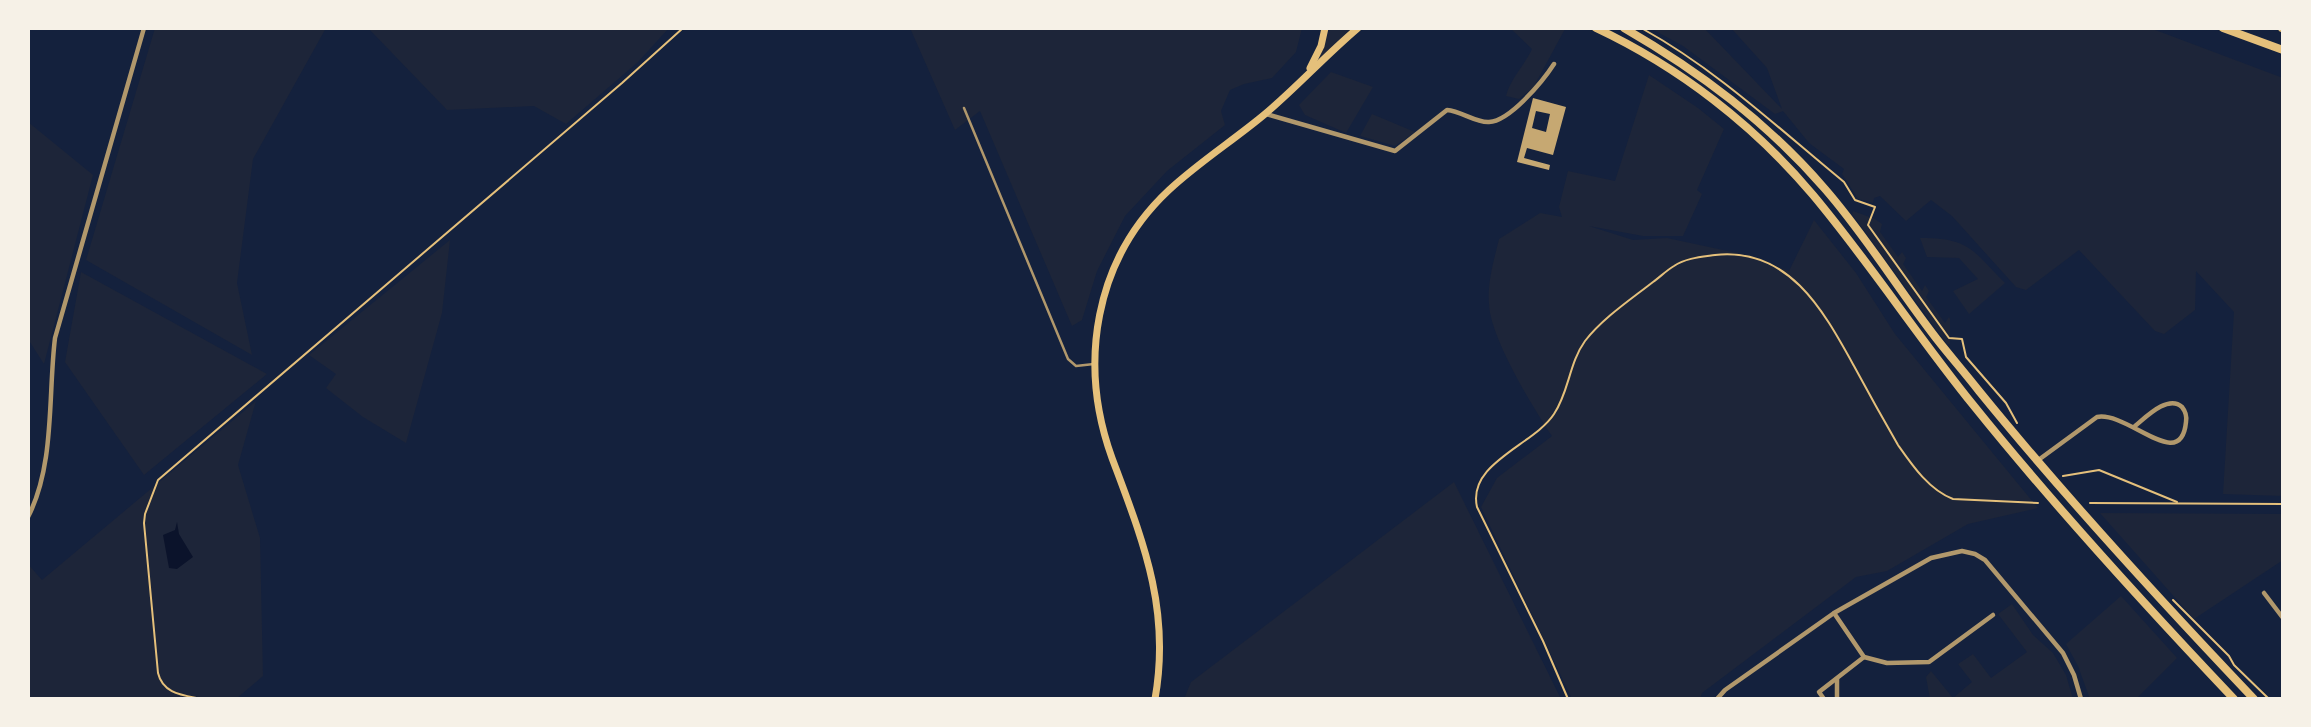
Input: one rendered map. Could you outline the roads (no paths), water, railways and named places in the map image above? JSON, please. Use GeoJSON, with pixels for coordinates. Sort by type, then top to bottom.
{"type":"FeatureCollection","features":[{"type":"Feature","properties":{"kind":"main road"},"geometry":{"type":"LineString","coordinates":[[1307,75],[1321,46],[1325,28]]}},
{"type":"Feature","properties":{"kind":"main road"},"geometry":{"type":"LineString","coordinates":[[1155,699],[1160,663],[1159,608],[1149,562],[1102,425],[1094,364],[1097,327],[1105,292],[1116,262],[1131,236],[1149,211],[1170,189],[1266,114],[1358,28]]}},
{"type":"Feature","properties":{"kind":"main road"},"geometry":{"type":"LineString","coordinates":[[1596,28],[1636,49],[1693,85],[1754,134],[1784,163],[1813,195],[1932,355],[2018,461],[2085,539],[2234,699]]}},
{"type":"Feature","properties":{"kind":"main road"},"geometry":{"type":"LineString","coordinates":[[1624,28],[1671,55],[1759,121],[1815,178],[1872,249],[1936,337],[2037,461],[2173,614],[2254,699]]}},
{"type":"Feature","properties":{"kind":"main road"},"geometry":{"type":"LineString","coordinates":[[2223,28],[2283,50]]}},
{"type":"Feature","properties":{"kind":"street"},"geometry":{"type":"LineString","coordinates":[[28,516],[36,499],[48,435],[55,338],[144,28]]}},
{"type":"Feature","properties":{"kind":"street"},"geometry":{"type":"LineString","coordinates":[[1266,114],[1395,150],[1447,110],[1456,110],[1488,123],[1497,120],[1528,97],[1554,64]]}},
{"type":"Feature","properties":{"kind":"street"},"geometry":{"type":"LineString","coordinates":[[2037,461],[2097,417],[2105,416],[2135,426],[2160,442],[2170,444],[2182,440],[2187,416],[2177,403],[2169,403],[2135,426]]}},
{"type":"Feature","properties":{"kind":"street"},"geometry":{"type":"LineString","coordinates":[[1717,699],[1725,690],[1834,613],[1931,558],[1962,551],[1985,560],[2063,653],[2074,675],[2081,699]]}},
{"type":"Feature","properties":{"kind":"street"},"geometry":{"type":"LineString","coordinates":[[2264,593],[2283,618]]}},
{"type":"Feature","properties":{"kind":"street"},"geometry":{"type":"LineString","coordinates":[[1834,613],[1864,657],[1887,663],[1929,662],[1993,615]]}},
{"type":"Feature","properties":{"kind":"street"},"geometry":{"type":"LineString","coordinates":[[1824,699],[1819,692],[1864,657]]}},
{"type":"Feature","properties":{"kind":"street"},"geometry":{"type":"LineString","coordinates":[[1836,699],[1837,678]]}},
{"type":"Feature","properties":{"kind":"lane"},"geometry":{"type":"LineString","coordinates":[[964,108],[1068,359],[1076,366],[1094,364]]}}]}
